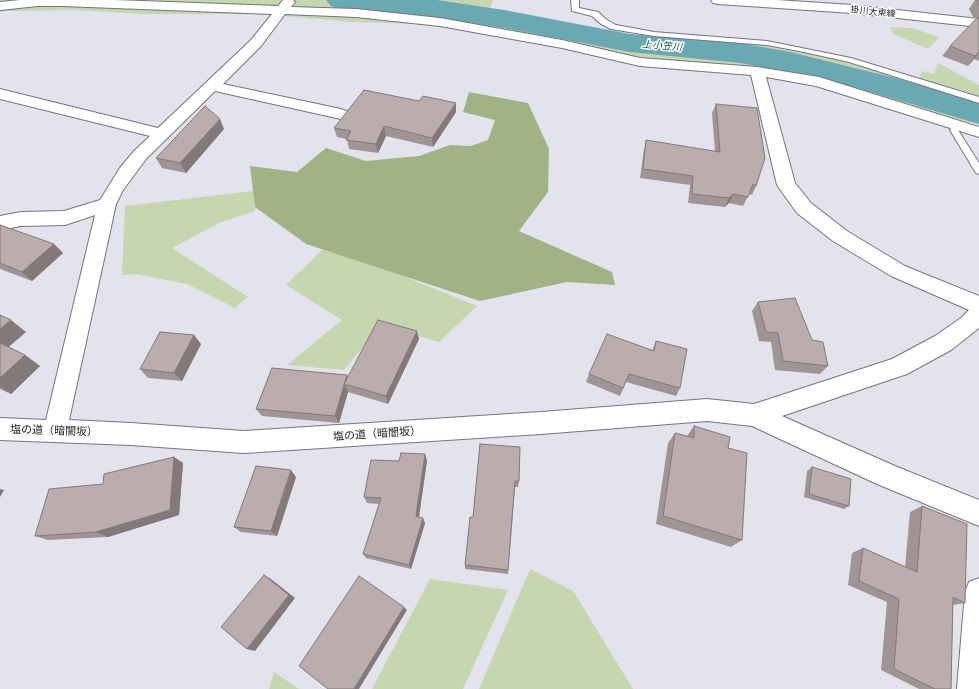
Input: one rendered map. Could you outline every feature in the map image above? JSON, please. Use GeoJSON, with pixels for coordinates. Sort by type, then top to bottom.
{"type":"FeatureCollection","features":[{"type":"Feature","properties":{"kind":"street","name":"掛川大東線"},"geometry":{"type":"LineString","coordinates":[[718,0],[852,9],[979,23]]}},
{"type":"Feature","properties":{"kind":"street"},"geometry":{"type":"LineString","coordinates":[[0,6],[38,2],[235,7],[285,6],[440,22],[562,44],[640,62],[757,71],[819,82],[979,132]]}},
{"type":"Feature","properties":{"kind":"street"},"geometry":{"type":"LineString","coordinates":[[55,431],[107,204],[115,188],[126,172],[162,134],[256,43],[285,6]]}},
{"type":"Feature","properties":{"kind":"street"},"geometry":{"type":"LineString","coordinates":[[757,71],[786,185],[804,208],[840,236],[898,271],[979,304]]}},
{"type":"Feature","properties":{"kind":"street"},"geometry":{"type":"LineString","coordinates":[[213,86],[341,114]]}},
{"type":"Feature","properties":{"kind":"street"},"geometry":{"type":"LineString","coordinates":[[0,94],[162,134]]}},
{"type":"Feature","properties":{"kind":"street"},"geometry":{"type":"LineString","coordinates":[[0,223],[21,219],[65,218],[107,204]]}},
{"type":"Feature","properties":{"kind":"street"},"geometry":{"type":"LineString","coordinates":[[754,415],[899,367],[943,343],[969,324],[979,314]]}},
{"type":"Feature","properties":{"kind":"street","name":"塩の道（暗闇坂）"},"geometry":{"type":"LineString","coordinates":[[0,429],[131,434],[244,442],[541,423],[707,410],[754,415]]}},
{"type":"Feature","properties":{"kind":"street"},"geometry":{"type":"LineString","coordinates":[[754,415],[886,475],[979,513]]}},
{"type":"Feature","properties":{"kind":"street"},"geometry":{"type":"LineString","coordinates":[[972,689],[979,592]]}},
{"type":"Feature","properties":{"kind":"lane"},"geometry":{"type":"LineString","coordinates":[[575,0],[576,9],[595,14],[604,22],[614,27],[654,34],[767,43],[804,50],[851,60],[979,100]]}},
{"type":"Feature","properties":{"kind":"lane"},"geometry":{"type":"LineString","coordinates":[[956,125],[954,130],[979,171]]}},
{"type":"Feature","properties":{"kind":"green space"},"geometry":{"type":"Polygon","coordinates":[[[0,0],[493,0],[490,9],[530,15],[623,35],[694,40],[747,41],[804,50],[883,73],[979,104],[979,125],[819,82],[604,54],[420,24],[352,22],[261,14],[145,14],[72,10],[0,12],[0,0]]]}},
{"type":"Feature","properties":{"kind":"green space"},"geometry":{"type":"Polygon","coordinates":[[[890,27],[912,28],[939,37],[928,49],[893,34],[890,27]]]}},
{"type":"Feature","properties":{"kind":"green space"},"geometry":{"type":"Polygon","coordinates":[[[938,63],[979,85],[979,96],[919,78],[922,71],[934,74],[938,63]]]}},
{"type":"Feature","properties":{"kind":"green space"},"geometry":{"type":"Polygon","coordinates":[[[469,92],[528,103],[549,149],[548,192],[519,231],[612,272],[615,285],[567,282],[480,301],[306,244],[255,207],[250,166],[297,172],[326,148],[366,161],[419,156],[450,145],[471,146],[488,140],[495,120],[463,112],[469,92]]]}},
{"type":"Feature","properties":{"kind":"green space"},"geometry":{"type":"Polygon","coordinates":[[[253,191],[255,211],[219,223],[172,248],[248,297],[235,308],[187,284],[136,274],[122,275],[125,206],[253,191]]]}},
{"type":"Feature","properties":{"kind":"green space"},"geometry":{"type":"Polygon","coordinates":[[[327,245],[477,306],[439,342],[381,325],[344,370],[287,365],[342,320],[286,285],[327,245]]]}},
{"type":"Feature","properties":{"kind":"green space"},"geometry":{"type":"Polygon","coordinates":[[[530,569],[573,591],[633,689],[479,689],[530,569]]]}},
{"type":"Feature","properties":{"kind":"green space"},"geometry":{"type":"Polygon","coordinates":[[[430,579],[508,590],[463,689],[372,689],[430,579]]]}},
{"type":"Feature","properties":{"kind":"green space"},"geometry":{"type":"Polygon","coordinates":[[[274,672],[299,689],[269,689],[274,672]]]}},
{"type":"Feature","properties":{"kind":"building"},"geometry":{"type":"Polygon","coordinates":[[[977,18],[979,18],[979,52],[975,56],[950,46],[977,18]]]}},
{"type":"Feature","properties":{"kind":"building"},"geometry":{"type":"Polygon","coordinates":[[[364,90],[419,101],[423,96],[456,103],[432,138],[384,126],[376,144],[346,140],[351,131],[334,128],[364,90]]]}},
{"type":"Feature","properties":{"kind":"building"},"geometry":{"type":"Polygon","coordinates":[[[716,104],[757,108],[765,158],[756,186],[753,184],[748,197],[733,194],[729,198],[692,194],[693,176],[643,169],[646,140],[720,152],[716,104]]]}},
{"type":"Feature","properties":{"kind":"building"},"geometry":{"type":"Polygon","coordinates":[[[205,106],[220,119],[180,163],[156,158],[205,106]]]}},
{"type":"Feature","properties":{"kind":"building"},"geometry":{"type":"Polygon","coordinates":[[[0,225],[54,244],[22,272],[0,263],[0,225]]]}},
{"type":"Feature","properties":{"kind":"building"},"geometry":{"type":"Polygon","coordinates":[[[795,298],[812,340],[823,342],[828,366],[783,361],[778,333],[766,332],[758,302],[795,298]]]}},
{"type":"Feature","properties":{"kind":"building"},"geometry":{"type":"Polygon","coordinates":[[[0,315],[11,320],[0,329],[0,315]]]}},
{"type":"Feature","properties":{"kind":"building"},"geometry":{"type":"Polygon","coordinates":[[[378,320],[417,331],[386,396],[344,384],[378,320]]]}},
{"type":"Feature","properties":{"kind":"building"},"geometry":{"type":"Polygon","coordinates":[[[160,332],[194,335],[174,373],[140,369],[160,332]]]}},
{"type":"Feature","properties":{"kind":"building"},"geometry":{"type":"Polygon","coordinates":[[[607,334],[654,351],[656,341],[687,349],[680,388],[629,374],[623,388],[589,374],[607,334]]]}},
{"type":"Feature","properties":{"kind":"building"},"geometry":{"type":"Polygon","coordinates":[[[0,343],[25,355],[0,378],[0,343]]]}},
{"type":"Feature","properties":{"kind":"building"},"geometry":{"type":"Polygon","coordinates":[[[272,368],[347,375],[335,416],[256,409],[272,368]]]}},
{"type":"Feature","properties":{"kind":"building"},"geometry":{"type":"Polygon","coordinates":[[[694,426],[730,437],[728,448],[747,453],[742,540],[663,516],[675,433],[694,438],[694,426]]]}},
{"type":"Feature","properties":{"kind":"building"},"geometry":{"type":"Polygon","coordinates":[[[480,444],[520,447],[519,481],[515,481],[508,570],[465,565],[470,517],[473,517],[480,444]]]}},
{"type":"Feature","properties":{"kind":"building"},"geometry":{"type":"Polygon","coordinates":[[[401,453],[425,454],[416,516],[423,518],[409,565],[363,554],[381,498],[364,497],[371,460],[399,461],[401,453]]]}},
{"type":"Feature","properties":{"kind":"building"},"geometry":{"type":"Polygon","coordinates":[[[174,457],[170,510],[96,532],[35,536],[49,489],[103,484],[104,474],[174,457]]]}},
{"type":"Feature","properties":{"kind":"building"},"geometry":{"type":"Polygon","coordinates":[[[256,466],[291,470],[271,531],[234,527],[256,466]]]}},
{"type":"Feature","properties":{"kind":"building"},"geometry":{"type":"Polygon","coordinates":[[[812,467],[851,479],[849,506],[809,494],[812,467]]]}},
{"type":"Feature","properties":{"kind":"building"},"geometry":{"type":"Polygon","coordinates":[[[922,506],[967,524],[965,603],[953,597],[951,689],[935,689],[894,669],[899,599],[859,581],[863,548],[917,572],[922,506]]]}},
{"type":"Feature","properties":{"kind":"building"},"geometry":{"type":"Polygon","coordinates":[[[264,575],[289,595],[247,649],[221,627],[264,575]]]}},
{"type":"Feature","properties":{"kind":"building"},"geometry":{"type":"Polygon","coordinates":[[[359,576],[404,607],[354,689],[328,689],[299,666],[359,576]]]}},
{"type":"Feature","properties":{"kind":"waterway","name":"上小笠川"},"geometry":{"type":"LineString","coordinates":[[341,0],[437,9],[504,19],[630,43],[740,53],[790,62],[879,84],[979,113]]}}]}
